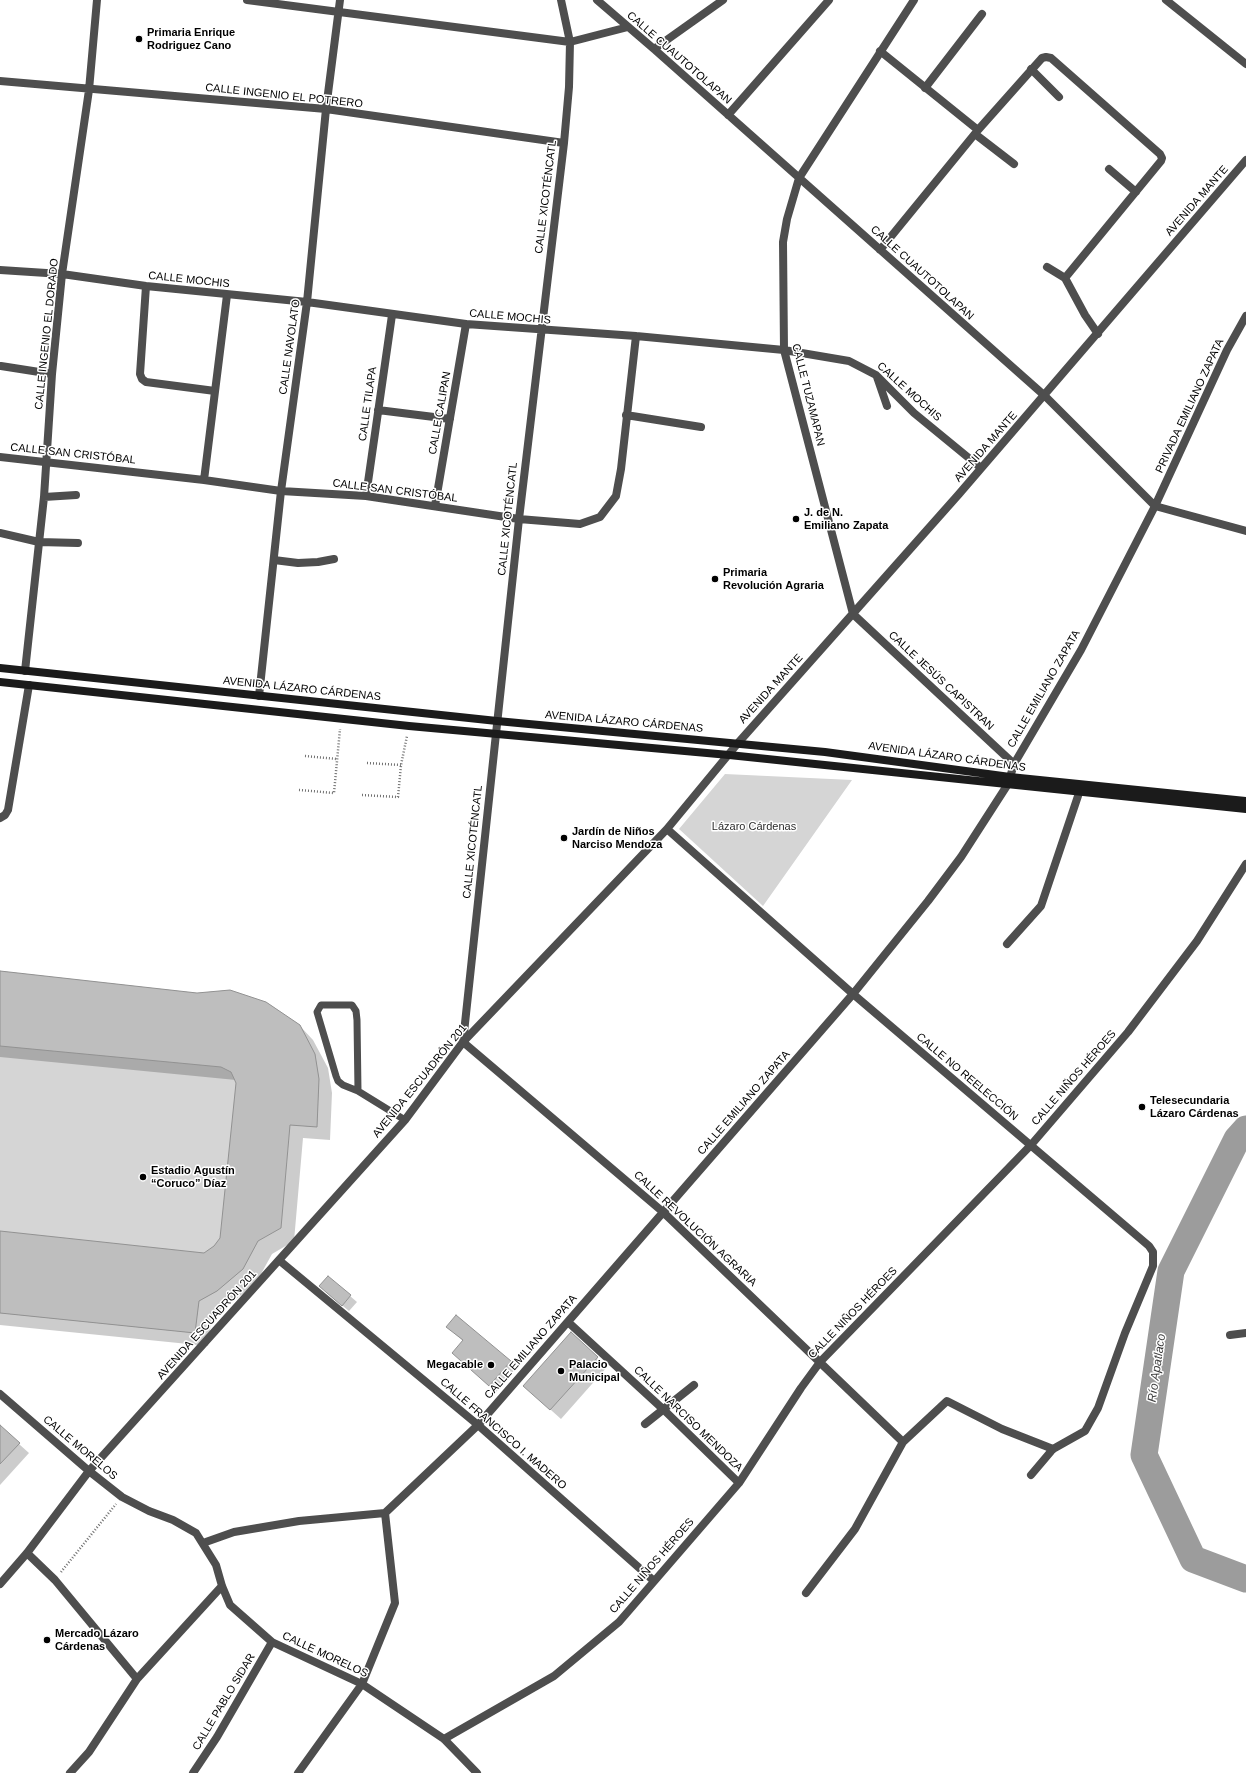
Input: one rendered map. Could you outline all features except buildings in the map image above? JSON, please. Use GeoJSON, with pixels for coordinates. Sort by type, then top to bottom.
{"type":"FeatureCollection","features":[{"type":"Feature","properties":{"kind":"main road","name":"AVENIDA LÁZARO CÁRDENAS"},"geometry":{"type":"LineString","coordinates":[[0,668],[497,721],[825,752],[1079,793],[1246,809]]}},
{"type":"Feature","properties":{"kind":"main road","name":"AVENIDA LÁZARO CÁRDENAS"},"geometry":{"type":"LineString","coordinates":[[0,682],[409,726],[1009,781],[1246,801]]}},
{"type":"Feature","properties":{"kind":"main road"},"geometry":{"type":"LineString","coordinates":[[136,696],[137,683]]}},
{"type":"Feature","properties":{"kind":"street","name":"CALLE INGENIO EL DORADO"},"geometry":{"type":"LineString","coordinates":[[25,671],[44,497],[52,374],[62,274],[89,90],[97,0]]}},
{"type":"Feature","properties":{"kind":"street"},"geometry":{"type":"LineString","coordinates":[[247,0],[570,42],[628,27]]}},
{"type":"Feature","properties":{"kind":"street","name":"CALLE NAVOLATO"},"geometry":{"type":"LineString","coordinates":[[259,696],[281,491],[307,302],[326,109],[340,0]]}},
{"type":"Feature","properties":{"kind":"street","name":"CALLE XICOTÉNCATL"},"geometry":{"type":"LineString","coordinates":[[463,1042],[540,330],[564,143],[569,87],[570,42],[561,0]]}},
{"type":"Feature","properties":{"kind":"street","name":"CALLE CUAUTOTOLAPAN"},"geometry":{"type":"LineString","coordinates":[[597,0],[1045,396],[1156,506],[1246,532]]}},
{"type":"Feature","properties":{"kind":"street"},"geometry":{"type":"LineString","coordinates":[[654,49],[723,0]]}},
{"type":"Feature","properties":{"kind":"street"},"geometry":{"type":"LineString","coordinates":[[728,115],[829,0]]}},
{"type":"Feature","properties":{"kind":"street","name":"CALLE TUZAMAPAN"},"geometry":{"type":"LineString","coordinates":[[853,614],[784,350],[783,242],[787,219],[799,178],[914,0]]}},
{"type":"Feature","properties":{"kind":"street"},"geometry":{"type":"LineString","coordinates":[[1166,0],[1246,64]]}},
{"type":"Feature","properties":{"kind":"street"},"geometry":{"type":"LineString","coordinates":[[926,88],[982,14]]}},
{"type":"Feature","properties":{"kind":"street"},"geometry":{"type":"LineString","coordinates":[[880,51],[926,88],[1014,164]]}},
{"type":"Feature","properties":{"kind":"street"},"geometry":{"type":"LineString","coordinates":[[880,250],[1031,69],[1042,58],[1046,57],[1051,58],[1160,154],[1161,161],[1065,278]]}},
{"type":"Feature","properties":{"kind":"street"},"geometry":{"type":"LineString","coordinates":[[1031,69],[1058,97]]}},
{"type":"Feature","properties":{"kind":"street","name":"CALLE INGENIO EL POTRERO"},"geometry":{"type":"LineString","coordinates":[[0,81],[89,90],[326,109],[564,143]]}},
{"type":"Feature","properties":{"kind":"street","name":"AVENIDA MANTE"},"geometry":{"type":"LineString","coordinates":[[738,743],[1045,396],[1246,160]]}},
{"type":"Feature","properties":{"kind":"street"},"geometry":{"type":"LineString","coordinates":[[1109,169],[1136,192]]}},
{"type":"Feature","properties":{"kind":"street"},"geometry":{"type":"LineString","coordinates":[[1047,267],[1065,278],[1098,334]]}},
{"type":"Feature","properties":{"kind":"street","name":"CALLE MOCHIS"},"geometry":{"type":"LineString","coordinates":[[0,270],[62,274],[146,286],[307,302],[392,315],[466,324],[636,336],[784,350],[849,361],[876,375],[914,412],[981,468]]}},
{"type":"Feature","properties":{"kind":"street"},"geometry":{"type":"LineString","coordinates":[[146,286],[140,374],[142,379],[146,382],[215,391]]}},
{"type":"Feature","properties":{"kind":"street"},"geometry":{"type":"LineString","coordinates":[[204,480],[227,295]]}},
{"type":"Feature","properties":{"kind":"street","name":"CALLE TILAPA"},"geometry":{"type":"LineString","coordinates":[[366,496],[392,315]]}},
{"type":"Feature","properties":{"kind":"street","name":"PRIVADA EMILIANO ZAPATA"},"geometry":{"type":"LineString","coordinates":[[1156,506],[1227,350],[1246,316]]}},
{"type":"Feature","properties":{"kind":"street","name":"CALLE CALIPAN"},"geometry":{"type":"LineString","coordinates":[[435,506],[466,324]]}},
{"type":"Feature","properties":{"kind":"street","name":"CALLE SAN CRISTÓBAL"},"geometry":{"type":"LineString","coordinates":[[0,457],[204,480],[281,491],[366,496],[519,519],[580,524],[600,517],[616,496],[621,469],[636,336]]}},
{"type":"Feature","properties":{"kind":"street"},"geometry":{"type":"LineString","coordinates":[[1,366],[52,374]]}},
{"type":"Feature","properties":{"kind":"street"},"geometry":{"type":"LineString","coordinates":[[876,375],[887,406]]}},
{"type":"Feature","properties":{"kind":"street"},"geometry":{"type":"LineString","coordinates":[[378,410],[450,419]]}},
{"type":"Feature","properties":{"kind":"street"},"geometry":{"type":"LineString","coordinates":[[626,415],[701,427]]}},
{"type":"Feature","properties":{"kind":"street"},"geometry":{"type":"LineString","coordinates":[[44,497],[76,495]]}},
{"type":"Feature","properties":{"kind":"street","name":"CALLE EMILIANO ZAPATA"},"geometry":{"type":"LineString","coordinates":[[385,1513],[478,1425],[853,994],[928,901],[961,857],[1009,781],[1014,764],[1081,650],[1156,506]]}},
{"type":"Feature","properties":{"kind":"street"},"geometry":{"type":"LineString","coordinates":[[0,533],[39,542],[78,543]]}},
{"type":"Feature","properties":{"kind":"street"},"geometry":{"type":"LineString","coordinates":[[274,560],[298,564],[334,559]]}},
{"type":"Feature","properties":{"kind":"street","name":"CALLE JESÚS CAPISTRAN"},"geometry":{"type":"LineString","coordinates":[[853,614],[1014,764]]}},
{"type":"Feature","properties":{"kind":"street"},"geometry":{"type":"LineString","coordinates":[[0,818],[5,816],[8,810],[29,685]]}},
{"type":"Feature","properties":{"kind":"street","name":"AVENIDA ESCUADRÓN 201"},"geometry":{"type":"LineString","coordinates":[[0,1584],[27,1553],[89,1472],[406,1120],[463,1042],[667,829],[738,743]]}},
{"type":"Feature","properties":{"kind":"street"},"geometry":{"type":"LineString","coordinates":[[1007,944],[1041,906],[1079,793]]}},
{"type":"Feature","properties":{"kind":"street","name":"CALLE NO REELECCIÓN"},"geometry":{"type":"LineString","coordinates":[[667,829],[853,994],[1149,1246],[1154,1258],[1153,1266],[1125,1333],[1098,1408],[1085,1431],[1053,1449],[1031,1475]]}},
{"type":"Feature","properties":{"kind":"street","name":"CALLE NIÑOS HÉROES"},"geometry":{"type":"LineString","coordinates":[[444,1739],[554,1676],[619,1622],[739,1483],[801,1388],[820,1362],[1031,1145],[1128,1032],[1164,987],[1197,941],[1246,864]]}},
{"type":"Feature","properties":{"kind":"street","name":"CALLE REVOLUCIÓN AGRARIA"},"geometry":{"type":"LineString","coordinates":[[463,1042],[663,1212],[903,1442]]}},
{"type":"Feature","properties":{"kind":"street","name":"CALLE FRANCISCO I. MADERO"},"geometry":{"type":"LineString","coordinates":[[280,1261],[478,1425],[654,1581]]}},
{"type":"Feature","properties":{"kind":"street","name":"CALLE NARCISO MENDOZA"},"geometry":{"type":"LineString","coordinates":[[568,1322],[664,1410],[739,1483]]}},
{"type":"Feature","properties":{"kind":"street"},"geometry":{"type":"LineString","coordinates":[[1230,1336],[1246,1334]]}},
{"type":"Feature","properties":{"kind":"street"},"geometry":{"type":"LineString","coordinates":[[645,1424],[694,1385]]}},
{"type":"Feature","properties":{"kind":"street","name":"CALLE MORELOS"},"geometry":{"type":"LineString","coordinates":[[0,1394],[89,1472],[122,1497],[149,1511],[173,1520],[196,1533],[216,1565],[222,1586],[230,1605],[272,1642],[362,1684],[444,1739],[477,1773]]}},
{"type":"Feature","properties":{"kind":"street"},"geometry":{"type":"LineString","coordinates":[[806,1594],[855,1529],[895,1454],[903,1442],[947,1401],[1002,1429],[1053,1449]]}},
{"type":"Feature","properties":{"kind":"street"},"geometry":{"type":"LineString","coordinates":[[203,1543],[234,1532],[299,1521],[385,1513],[395,1603],[362,1684],[298,1773]]}},
{"type":"Feature","properties":{"kind":"street"},"geometry":{"type":"LineString","coordinates":[[27,1553],[55,1580],[137,1679]]}},
{"type":"Feature","properties":{"kind":"street"},"geometry":{"type":"LineString","coordinates":[[70,1773],[89,1752],[137,1679],[222,1586]]}},
{"type":"Feature","properties":{"kind":"street","name":"CALLE PABLO SIDAR"},"geometry":{"type":"LineString","coordinates":[[193,1773],[217,1737],[272,1642]]}},
{"type":"Feature","properties":{"kind":"lane"},"geometry":{"type":"LineString","coordinates":[[358,1091],[358,1020],[356,1011],[352,1005],[321,1005],[317,1012],[338,1081],[358,1091],[406,1120]]}},
{"type":"Feature","properties":{"kind":"path"},"geometry":{"type":"LineString","coordinates":[[298,790],[334,793],[341,718]]}},
{"type":"Feature","properties":{"kind":"path"},"geometry":{"type":"LineString","coordinates":[[362,795],[398,797],[401,765],[409,726]]}},
{"type":"Feature","properties":{"kind":"path"},"geometry":{"type":"LineString","coordinates":[[305,756],[337,759]]}},
{"type":"Feature","properties":{"kind":"path"},"geometry":{"type":"LineString","coordinates":[[367,763],[401,765]]}},
{"type":"Feature","properties":{"kind":"path"},"geometry":{"type":"LineString","coordinates":[[55,1580],[122,1497]]}},
{"type":"Feature","properties":{"kind":"green space","name":"Lázaro Cárdenas"},"geometry":{"type":"Polygon","coordinates":[[[725,774],[852,780],[763,906],[679,829],[725,774]]]}},
{"type":"Feature","properties":{"kind":"green space","name":"Estadio Agustín “Coruco” Díaz"},"geometry":{"type":"Polygon","coordinates":[[[0,971],[197,993],[230,990],[266,1002],[300,1025],[315,1054],[319,1079],[317,1127],[290,1125],[258,1241],[243,1269],[217,1291],[199,1301],[195,1333],[0,1313],[0,971]]]}},
{"type":"Feature","properties":{"kind":"waterway","name":"Río Apatlaco"},"geometry":{"type":"LineString","coordinates":[[1246,1129],[1237,1139],[1171,1271],[1144,1455],[1193,1559],[1246,1579]]}},
{"type":"Feature","properties":{"kind":"place","name":"Primaria Enrique Rodriguez Cano"},"geometry":{"type":"Point","coordinates":[139,39]}},
{"type":"Feature","properties":{"kind":"place","name":"J. de N. Emiliano Zapata"},"geometry":{"type":"Point","coordinates":[796,519]}},
{"type":"Feature","properties":{"kind":"place","name":"Primaria Revolución Agraria"},"geometry":{"type":"Point","coordinates":[715,579]}},
{"type":"Feature","properties":{"kind":"place","name":"Jardín de Niños Narciso Mendoza"},"geometry":{"type":"Point","coordinates":[564,838]}},
{"type":"Feature","properties":{"kind":"place","name":"Telesecundaria Lázaro Cárdenas"},"geometry":{"type":"Point","coordinates":[1142,1107]}},
{"type":"Feature","properties":{"kind":"place","name":"Estadio Agustín “Coruco” Díaz"},"geometry":{"type":"Point","coordinates":[143,1177]}},
{"type":"Feature","properties":{"kind":"place","name":"Megacable"},"geometry":{"type":"Point","coordinates":[491,1365]}},
{"type":"Feature","properties":{"kind":"place","name":"Palacio Municipal"},"geometry":{"type":"Point","coordinates":[561,1371]}},
{"type":"Feature","properties":{"kind":"place","name":"Mercado Lázaro Cárdenas"},"geometry":{"type":"Point","coordinates":[47,1640]}}]}
